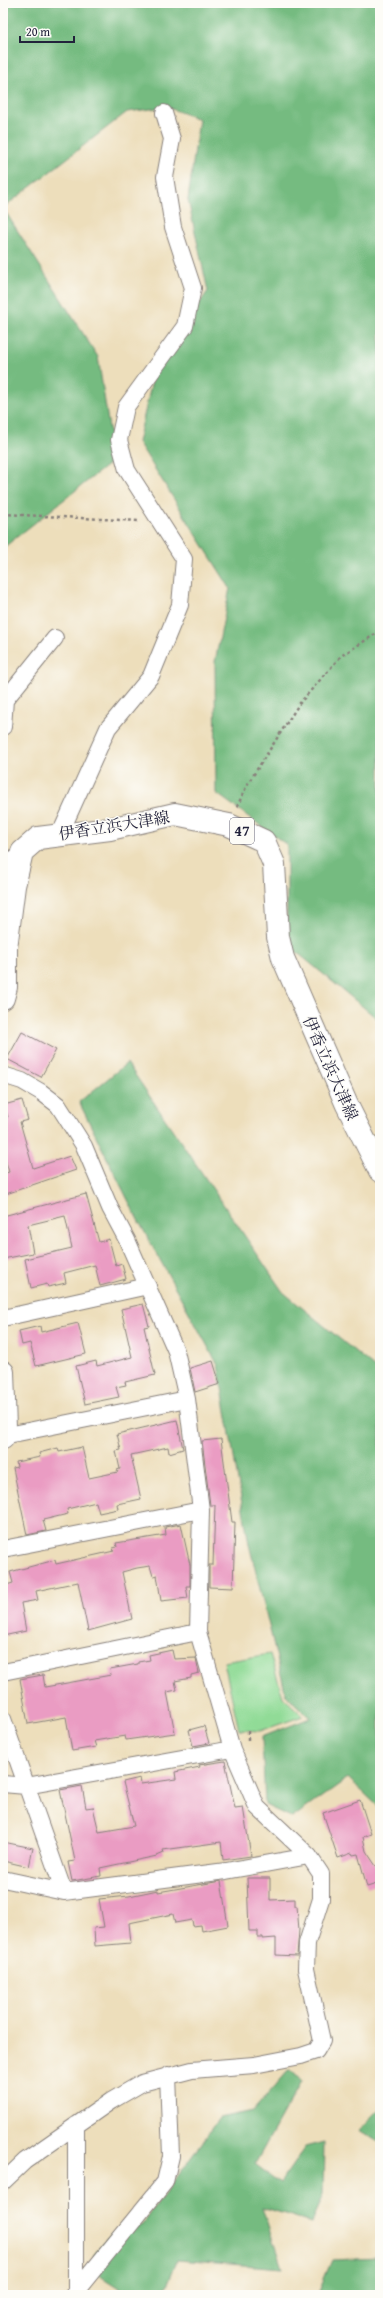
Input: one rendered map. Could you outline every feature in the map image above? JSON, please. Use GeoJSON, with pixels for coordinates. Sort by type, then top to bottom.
{"type":"FeatureCollection","features":[{"type":"Feature","properties":{"kind":"main road","name":"伊香立浜大津線"},"geometry":{"type":"LineString","coordinates":[[3,998],[6,987],[6,948],[14,886],[11,862],[38,838],[60,834],[110,829],[175,814],[229,825],[264,841],[274,864],[278,937],[283,958],[347,1105],[380,1171]]}},
{"type":"Feature","properties":{"kind":"main road"},"geometry":{"type":"LineString","coordinates":[[3,1372],[5,1428],[3,1437]]}},
{"type":"Feature","properties":{"kind":"street"},"geometry":{"type":"LineString","coordinates":[[60,834],[108,728],[151,676],[180,605],[184,559],[127,470],[119,440],[126,407],[185,326],[193,288],[172,227],[165,177],[172,139],[164,113]]}},
{"type":"Feature","properties":{"kind":"street"},"geometry":{"type":"LineString","coordinates":[[4,726],[5,700],[55,638]]}},
{"type":"Feature","properties":{"kind":"street"},"geometry":{"type":"LineString","coordinates":[[3,1075],[22,1081],[41,1092],[58,1105],[84,1146],[110,1208],[148,1286],[176,1351],[187,1399],[201,1510],[198,1632],[232,1749],[257,1806],[309,1856],[320,1874],[321,1899],[307,1943],[306,1969],[322,2041],[316,2051],[254,2066],[192,2070],[168,2075],[142,2083],[111,2101],[25,2161],[3,2182]]}},
{"type":"Feature","properties":{"kind":"street"},"geometry":{"type":"LineString","coordinates":[[3,1318],[148,1286]]}},
{"type":"Feature","properties":{"kind":"street"},"geometry":{"type":"LineString","coordinates":[[3,1437],[187,1399]]}},
{"type":"Feature","properties":{"kind":"street"},"geometry":{"type":"LineString","coordinates":[[3,1549],[201,1510]]}},
{"type":"Feature","properties":{"kind":"street"},"geometry":{"type":"LineString","coordinates":[[3,1672],[198,1632]]}},
{"type":"Feature","properties":{"kind":"street"},"geometry":{"type":"LineString","coordinates":[[3,1719],[64,1892]]}},
{"type":"Feature","properties":{"kind":"street"},"geometry":{"type":"LineString","coordinates":[[3,1784],[26,1786],[232,1749]]}},
{"type":"Feature","properties":{"kind":"street"},"geometry":{"type":"LineString","coordinates":[[3,1879],[64,1892],[226,1871],[309,1856]]}},
{"type":"Feature","properties":{"kind":"street"},"geometry":{"type":"LineString","coordinates":[[74,2294],[165,2182],[171,2156],[168,2075]]}},
{"type":"Feature","properties":{"kind":"street"},"geometry":{"type":"LineString","coordinates":[[74,2294],[76,2125]]}},
{"type":"Feature","properties":{"kind":"path"},"geometry":{"type":"LineString","coordinates":[[3,514],[159,522]]}},
{"type":"Feature","properties":{"kind":"path"},"geometry":{"type":"LineString","coordinates":[[229,825],[247,785],[299,704],[341,656],[380,631]]}},
{"type":"Feature","properties":{"kind":"green space"},"geometry":{"type":"Polygon","coordinates":[[[3,3],[380,3],[380,1021],[287,944],[287,845],[216,793],[215,662],[230,588],[138,442],[155,368],[208,291],[188,200],[199,119],[166,107],[127,112],[3,208],[3,3]]]}},
{"type":"Feature","properties":{"kind":"green space"},"geometry":{"type":"Polygon","coordinates":[[[3,208],[98,357],[114,460],[3,548],[3,208]]]}},
{"type":"Feature","properties":{"kind":"green space"},"geometry":{"type":"Polygon","coordinates":[[[127,1063],[283,1292],[380,1372],[380,1808],[348,1778],[292,1818],[265,1805],[262,1737],[310,1718],[286,1695],[249,1544],[218,1365],[138,1220],[79,1102],[127,1063]]]}},
{"type":"Feature","properties":{"kind":"green space"},"geometry":{"type":"Polygon","coordinates":[[[270,1654],[283,1697],[303,1716],[260,1731],[239,1730],[224,1662],[270,1654]]]}},
{"type":"Feature","properties":{"kind":"green space"},"geometry":{"type":"Polygon","coordinates":[[[290,2069],[301,2081],[255,2164],[280,2183],[305,2147],[324,2142],[323,2195],[311,2222],[262,2207],[282,2268],[177,2260],[166,2288],[172,2295],[130,2295],[97,2274],[94,2255],[110,2234],[143,2224],[220,2118],[253,2111],[290,2069]]]}},
{"type":"Feature","properties":{"kind":"green space"},"geometry":{"type":"Polygon","coordinates":[[[380,2109],[380,2143],[359,2130],[380,2109]]]}},
{"type":"Feature","properties":{"kind":"green space"},"geometry":{"type":"Polygon","coordinates":[[[380,2258],[380,2295],[317,2295],[332,2260],[380,2258]]]}},
{"type":"Feature","properties":{"kind":"building"},"geometry":{"type":"Polygon","coordinates":[[[22,1032],[56,1050],[41,1077],[7,1059],[22,1032]]]}},
{"type":"Feature","properties":{"kind":"building"},"geometry":{"type":"Polygon","coordinates":[[[22,1100],[28,1120],[20,1122],[33,1168],[70,1156],[76,1170],[6,1194],[3,1174],[9,1172],[3,1152],[3,1118],[8,1117],[4,1105],[22,1100]]]}},
{"type":"Feature","properties":{"kind":"building"},"geometry":{"type":"Polygon","coordinates":[[[86,1194],[99,1242],[109,1239],[116,1266],[122,1264],[126,1279],[100,1286],[95,1265],[64,1273],[66,1283],[48,1287],[47,1284],[31,1288],[25,1259],[72,1248],[65,1216],[28,1225],[33,1253],[3,1259],[3,1216],[86,1194]]]}},
{"type":"Feature","properties":{"kind":"building"},"geometry":{"type":"Polygon","coordinates":[[[143,1304],[149,1326],[144,1327],[155,1375],[125,1382],[126,1385],[116,1387],[119,1397],[85,1404],[76,1366],[96,1361],[97,1366],[132,1357],[121,1309],[143,1304]]]}},
{"type":"Feature","properties":{"kind":"building"},"geometry":{"type":"Polygon","coordinates":[[[78,1323],[86,1354],[36,1366],[30,1343],[22,1345],[19,1331],[40,1326],[41,1332],[78,1323]]]}},
{"type":"Feature","properties":{"kind":"building"},"geometry":{"type":"Polygon","coordinates":[[[213,1361],[220,1384],[195,1392],[190,1368],[213,1361]]]}},
{"type":"Feature","properties":{"kind":"building"},"geometry":{"type":"Polygon","coordinates":[[[177,1420],[183,1449],[169,1453],[168,1447],[131,1455],[141,1499],[117,1504],[118,1509],[99,1513],[96,1502],[67,1509],[68,1514],[43,1520],[46,1531],[27,1535],[13,1468],[17,1467],[16,1462],[40,1457],[39,1453],[58,1448],[59,1452],[82,1447],[89,1478],[118,1472],[117,1470],[120,1469],[116,1451],[121,1450],[117,1434],[177,1420]]]}},
{"type":"Feature","properties":{"kind":"building"},"geometry":{"type":"Polygon","coordinates":[[[221,1439],[232,1522],[235,1522],[233,1588],[209,1587],[209,1565],[213,1565],[215,1505],[210,1505],[202,1441],[221,1439]]]}},
{"type":"Feature","properties":{"kind":"building"},"geometry":{"type":"Polygon","coordinates":[[[181,1524],[190,1565],[190,1586],[186,1586],[188,1598],[161,1601],[157,1575],[153,1576],[150,1566],[137,1568],[122,1572],[132,1619],[88,1631],[78,1582],[36,1591],[38,1600],[21,1603],[26,1631],[3,1636],[3,1586],[13,1583],[10,1572],[55,1560],[56,1564],[114,1551],[113,1548],[117,1547],[116,1543],[166,1535],[165,1527],[181,1524]]]}},
{"type":"Feature","properties":{"kind":"building"},"geometry":{"type":"Polygon","coordinates":[[[172,1650],[174,1659],[196,1658],[199,1673],[191,1675],[191,1678],[175,1681],[177,1690],[167,1692],[175,1733],[126,1740],[125,1736],[94,1741],[96,1747],[72,1751],[66,1717],[28,1724],[20,1679],[43,1675],[45,1687],[111,1675],[110,1669],[138,1664],[138,1662],[150,1660],[149,1655],[172,1650]]]}},
{"type":"Feature","properties":{"kind":"building"},"geometry":{"type":"Polygon","coordinates":[[[204,1726],[209,1743],[193,1746],[189,1730],[204,1726]]]}},
{"type":"Feature","properties":{"kind":"building"},"geometry":{"type":"Polygon","coordinates":[[[225,1761],[235,1808],[243,1807],[251,1856],[223,1860],[221,1842],[163,1850],[164,1853],[157,1856],[100,1868],[101,1876],[72,1881],[68,1862],[75,1861],[60,1790],[82,1786],[86,1808],[93,1807],[99,1832],[134,1826],[123,1782],[140,1778],[141,1784],[176,1779],[175,1772],[200,1767],[199,1765],[225,1761]]]}},
{"type":"Feature","properties":{"kind":"building"},"geometry":{"type":"Polygon","coordinates":[[[360,1800],[371,1834],[363,1837],[366,1851],[376,1866],[380,1865],[380,1883],[367,1887],[358,1854],[353,1855],[352,1853],[338,1858],[323,1813],[360,1800]]]}},
{"type":"Feature","properties":{"kind":"building"},"geometry":{"type":"Polygon","coordinates":[[[3,1842],[33,1848],[29,1867],[3,1861],[3,1842]]]}},
{"type":"Feature","properties":{"kind":"building"},"geometry":{"type":"Polygon","coordinates":[[[247,1878],[270,1878],[270,1900],[295,1899],[299,1930],[297,1956],[276,1955],[276,1938],[263,1939],[263,1937],[258,1937],[258,1931],[249,1931],[247,1878]]]}},
{"type":"Feature","properties":{"kind":"building"},"geometry":{"type":"Polygon","coordinates":[[[221,1881],[228,1926],[202,1931],[201,1925],[193,1926],[192,1920],[175,1923],[173,1914],[129,1923],[131,1943],[95,1946],[94,1928],[104,1927],[99,1899],[129,1896],[158,1890],[158,1892],[221,1881]]]}}]}
